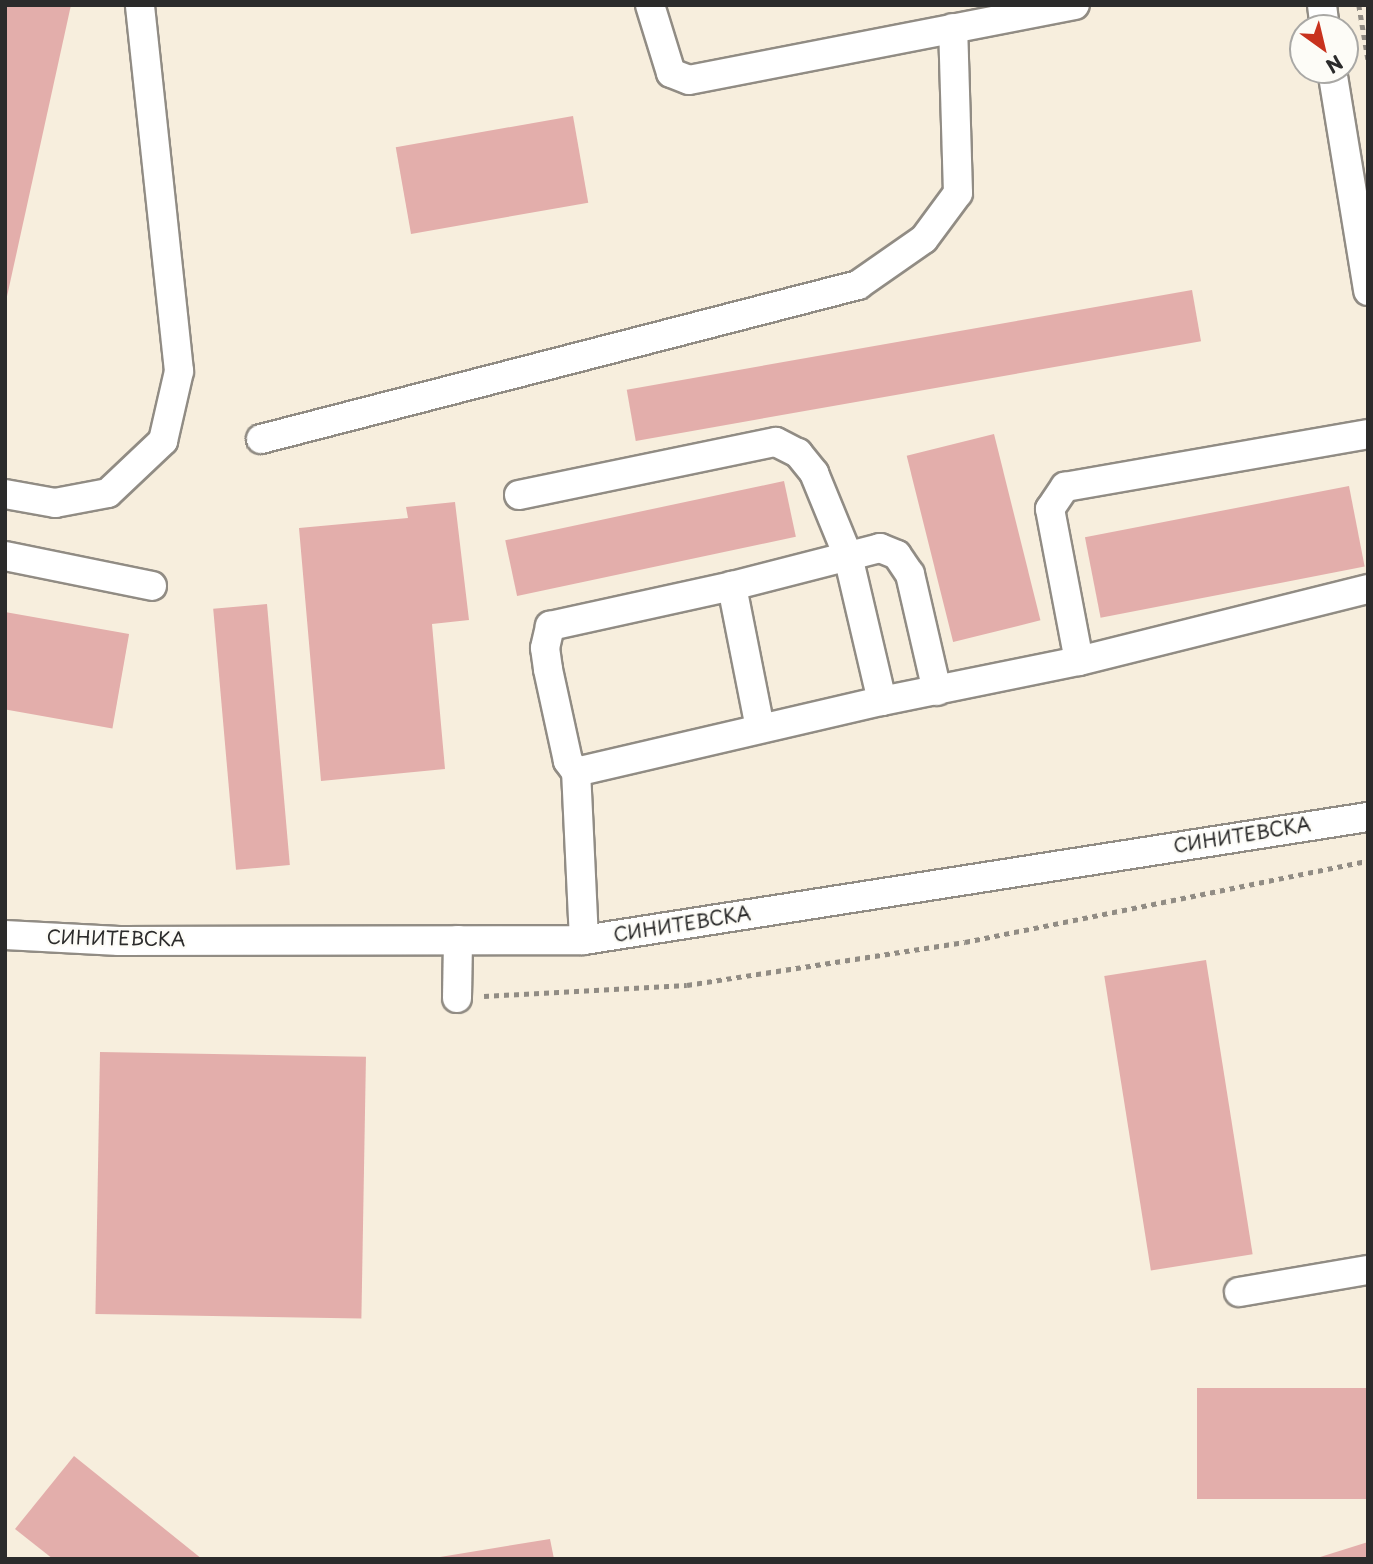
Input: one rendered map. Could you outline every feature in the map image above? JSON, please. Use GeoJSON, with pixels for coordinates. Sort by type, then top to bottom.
{"type":"FeatureCollection","features":[{"type":"Feature","properties":{"kind":"street"},"geometry":{"type":"LineString","coordinates":[[5,494],[55,503],[107,493],[163,441],[179,370],[140,5]]}},
{"type":"Feature","properties":{"kind":"street"},"geometry":{"type":"LineString","coordinates":[[650,5],[671,73],[690,80],[1075,5]]}},
{"type":"Feature","properties":{"kind":"street"},"geometry":{"type":"LineString","coordinates":[[261,439],[858,285],[924,239],[958,193],[953,27]]}},
{"type":"Feature","properties":{"kind":"street"},"geometry":{"type":"LineString","coordinates":[[1334,84],[1368,291]]}},
{"type":"Feature","properties":{"kind":"street"},"geometry":{"type":"LineString","coordinates":[[1079,661],[1050,509],[1065,487],[1368,434]]}},
{"type":"Feature","properties":{"kind":"street"},"geometry":{"type":"LineString","coordinates":[[519,495],[776,442],[798,453],[814,473],[848,556],[882,701]]}},
{"type":"Feature","properties":{"kind":"street"},"geometry":{"type":"LineString","coordinates":[[584,940],[576,772],[568,761],[548,670],[545,648],[550,626],[732,586],[880,548],[897,555],[910,574],[937,691]]}},
{"type":"Feature","properties":{"kind":"street"},"geometry":{"type":"LineString","coordinates":[[5,556],[152,586]]}},
{"type":"Feature","properties":{"kind":"street"},"geometry":{"type":"LineString","coordinates":[[732,586],[760,729]]}},
{"type":"Feature","properties":{"kind":"street"},"geometry":{"type":"LineString","coordinates":[[576,772],[882,701],[1079,661],[1368,589]]}},
{"type":"Feature","properties":{"kind":"street","name":"СИНИТЕВСКА"},"geometry":{"type":"LineString","coordinates":[[5,935],[119,941],[584,940],[1362,815]]}},
{"type":"Feature","properties":{"kind":"street"},"geometry":{"type":"LineString","coordinates":[[457,998],[458,940]]}},
{"type":"Feature","properties":{"kind":"street"},"geometry":{"type":"LineString","coordinates":[[1239,1292],[1368,1270]]}},
{"type":"Feature","properties":{"kind":"path"},"geometry":{"type":"LineString","coordinates":[[1359,5],[1368,59]]}},
{"type":"Feature","properties":{"kind":"path"},"geometry":{"type":"LineString","coordinates":[[457,998],[687,985],[965,942],[1368,861]]}},
{"type":"Feature","properties":{"kind":"building"},"geometry":{"type":"Polygon","coordinates":[[[5,5],[71,5],[6,301],[5,300],[5,5]]]}},
{"type":"Feature","properties":{"kind":"building"},"geometry":{"type":"Polygon","coordinates":[[[573,116],[588,203],[411,234],[396,147],[573,116]]]}},
{"type":"Feature","properties":{"kind":"building"},"geometry":{"type":"Polygon","coordinates":[[[1192,290],[1201,341],[636,441],[627,390],[1192,290]]]}},
{"type":"Feature","properties":{"kind":"building"},"geometry":{"type":"Polygon","coordinates":[[[994,434],[1040,620],[953,642],[907,456],[994,434]]]}},
{"type":"Feature","properties":{"kind":"building"},"geometry":{"type":"Polygon","coordinates":[[[784,481],[796,537],[517,596],[505,540],[784,481]]]}},
{"type":"Feature","properties":{"kind":"building"},"geometry":{"type":"Polygon","coordinates":[[[1349,486],[1365,566],[1101,618],[1085,537],[1349,486]]]}},
{"type":"Feature","properties":{"kind":"building"},"geometry":{"type":"Polygon","coordinates":[[[455,502],[469,620],[432,624],[445,769],[321,781],[299,528],[408,518],[406,507],[455,502]]]}},
{"type":"Feature","properties":{"kind":"building"},"geometry":{"type":"Polygon","coordinates":[[[267,604],[290,865],[236,870],[213,609],[267,604]]]}},
{"type":"Feature","properties":{"kind":"building"},"geometry":{"type":"Polygon","coordinates":[[[5,612],[129,634],[112,728],[5,709],[5,612]]]}},
{"type":"Feature","properties":{"kind":"building"},"geometry":{"type":"Polygon","coordinates":[[[1206,960],[1253,1254],[1151,1270],[1104,976],[1206,960]]]}},
{"type":"Feature","properties":{"kind":"building"},"geometry":{"type":"Polygon","coordinates":[[[100,1052],[366,1057],[361,1319],[95,1314],[100,1052]]]}},
{"type":"Feature","properties":{"kind":"building"},"geometry":{"type":"Polygon","coordinates":[[[1197,1388],[1368,1388],[1368,1499],[1197,1499],[1197,1388]]]}},
{"type":"Feature","properties":{"kind":"building"},"geometry":{"type":"Polygon","coordinates":[[[74,1456],[202,1559],[53,1559],[15,1529],[74,1456]]]}},
{"type":"Feature","properties":{"kind":"building"},"geometry":{"type":"Polygon","coordinates":[[[550,1539],[554,1559],[440,1557],[550,1539]]]}},
{"type":"Feature","properties":{"kind":"building"},"geometry":{"type":"Polygon","coordinates":[[[1368,1542],[1368,1559],[1317,1559],[1317,1558],[1368,1542]]]}}]}
